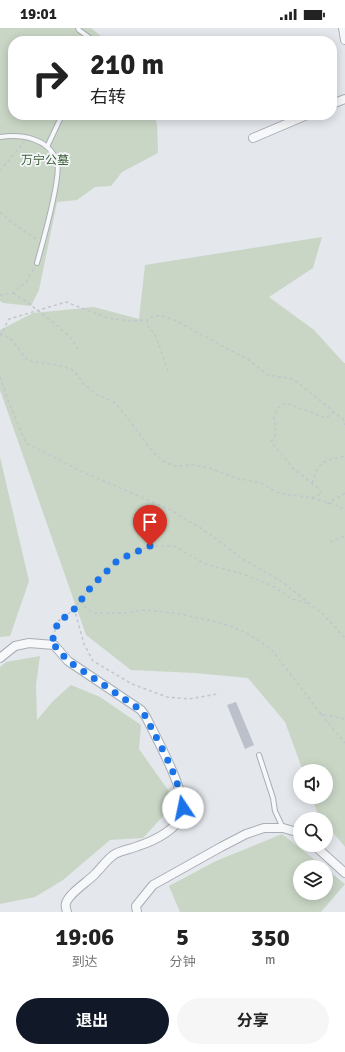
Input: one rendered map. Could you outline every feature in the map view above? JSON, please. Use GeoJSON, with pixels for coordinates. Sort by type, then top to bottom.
{"type":"FeatureCollection","features":[{"type":"Feature","properties":{"kind":"street"},"geometry":{"type":"LineString","coordinates":[[343,28],[345,40]]}},
{"type":"Feature","properties":{"kind":"street"},"geometry":{"type":"LineString","coordinates":[[253,138],[295,120]]}},
{"type":"Feature","properties":{"kind":"street"},"geometry":{"type":"LineString","coordinates":[[0,658],[15,646],[29,643],[54,645],[68,661],[141,710],[146,717],[181,793],[183,808],[182,816],[177,824],[163,834],[140,846],[117,853],[108,859],[96,873],[71,896],[66,903],[67,912]]}},
{"type":"Feature","properties":{"kind":"street"},"geometry":{"type":"LineString","coordinates":[[137,912],[136,906],[153,885],[246,834],[264,828],[283,828],[293,831]]}},
{"type":"Feature","properties":{"kind":"street"},"geometry":{"type":"LineString","coordinates":[[322,852],[345,873]]}},
{"type":"Feature","properties":{"kind":"lane"},"geometry":{"type":"LineString","coordinates":[[78,28],[87,36]]}},
{"type":"Feature","properties":{"kind":"lane"},"geometry":{"type":"LineString","coordinates":[[47,147],[60,120]]}},
{"type":"Feature","properties":{"kind":"lane"},"geometry":{"type":"LineString","coordinates":[[0,137],[28,137],[40,141],[50,150],[57,162],[57,178],[43,243],[37,263]]}},
{"type":"Feature","properties":{"kind":"lane"},"geometry":{"type":"LineString","coordinates":[[259,755],[273,798],[275,811],[283,828]]}},
{"type":"Feature","properties":{"kind":"path"},"geometry":{"type":"LineString","coordinates":[[0,171],[28,137]]}},
{"type":"Feature","properties":{"kind":"path"},"geometry":{"type":"LineString","coordinates":[[0,212],[14,224],[43,243]]}},
{"type":"Feature","properties":{"kind":"path"},"geometry":{"type":"LineString","coordinates":[[0,295],[13,293],[26,282],[37,263]]}},
{"type":"Feature","properties":{"kind":"path"},"geometry":{"type":"LineString","coordinates":[[13,293],[37,310],[71,338],[78,350]]}},
{"type":"Feature","properties":{"kind":"path"},"geometry":{"type":"LineString","coordinates":[[345,425],[343,419],[294,379],[268,375],[249,360],[174,320],[161,315],[153,316],[147,320],[130,321],[108,318],[66,302],[9,319],[0,335],[11,338],[28,361],[63,366],[74,371],[84,384],[96,394],[114,402],[127,416],[152,451],[163,461],[174,466],[193,465],[210,468],[234,478],[261,483],[278,493],[312,498],[327,504],[340,506],[345,511]]}},
{"type":"Feature","properties":{"kind":"path"},"geometry":{"type":"LineString","coordinates":[[147,320],[148,327],[155,334],[168,371]]}},
{"type":"Feature","properties":{"kind":"path"},"geometry":{"type":"LineString","coordinates":[[0,377],[9,404],[26,443],[82,472],[171,510],[204,530],[241,558],[281,581],[323,614],[345,638]]}},
{"type":"Feature","properties":{"kind":"path"},"geometry":{"type":"LineString","coordinates":[[312,498],[322,493],[290,465],[271,442],[276,433],[274,417],[277,408],[286,403],[326,418],[334,412]]}},
{"type":"Feature","properties":{"kind":"path"},"geometry":{"type":"LineString","coordinates":[[312,483],[318,468],[327,460],[339,459],[345,456]]}},
{"type":"Feature","properties":{"kind":"path"},"geometry":{"type":"LineString","coordinates":[[327,504],[345,493]]}},
{"type":"Feature","properties":{"kind":"path"},"geometry":{"type":"LineString","coordinates":[[330,542],[345,536]]}},
{"type":"Feature","properties":{"kind":"path"},"geometry":{"type":"LineString","coordinates":[[51,645],[58,622],[72,612],[91,587],[118,560],[150,546],[174,546],[205,564],[243,574],[271,585],[292,599],[308,603]]}},
{"type":"Feature","properties":{"kind":"path"},"geometry":{"type":"LineString","coordinates":[[80,601],[86,608],[94,613],[124,613],[143,610],[175,613],[222,623],[247,633],[271,650],[345,743]]}},
{"type":"Feature","properties":{"kind":"path"},"geometry":{"type":"LineString","coordinates":[[74,608],[84,644],[93,661],[132,684],[167,697],[189,699],[216,694]]}},
{"type":"Feature","properties":{"kind":"path"},"geometry":{"type":"LineString","coordinates":[[321,714],[345,719]]}},
{"type":"Feature","properties":{"kind":"green space","name":"万宁公墓"},"geometry":{"type":"Polygon","coordinates":[[[0,28],[91,28],[101,36],[8,36],[8,120],[156,120],[158,153],[122,172],[111,186],[95,187],[77,200],[57,202],[39,290],[31,306],[3,303],[0,301],[0,28]]]}},
{"type":"Feature","properties":{"kind":"green space"},"geometry":{"type":"Polygon","coordinates":[[[322,237],[313,268],[269,297],[314,330],[345,363],[345,847],[333,832],[333,812],[317,812],[314,804],[333,804],[333,764],[300,764],[285,722],[248,678],[195,673],[131,670],[86,635],[0,390],[0,330],[33,313],[94,307],[139,319],[145,265],[322,237]]]}},
{"type":"Feature","properties":{"kind":"green space"},"geometry":{"type":"Polygon","coordinates":[[[0,457],[29,581],[10,636],[0,637],[0,457]]]}},
{"type":"Feature","properties":{"kind":"green space"},"geometry":{"type":"Polygon","coordinates":[[[40,656],[36,685],[37,720],[53,701],[71,685],[100,697],[141,725],[139,749],[173,797],[166,813],[143,838],[110,840],[63,880],[35,897],[0,904],[0,667],[6,662],[40,656]]]}},
{"type":"Feature","properties":{"kind":"green space"},"geometry":{"type":"Polygon","coordinates":[[[282,834],[293,843],[293,852],[305,852],[315,860],[293,860],[293,900],[331,900],[321,912],[180,912],[169,886],[216,861],[282,834]]]}},
{"type":"Feature","properties":{"kind":"green space"},"geometry":{"type":"Polygon","coordinates":[[[333,875],[345,884],[333,898],[333,875]]]}},
{"type":"Feature","properties":{"kind":"building"},"geometry":{"type":"Polygon","coordinates":[[[236,702],[254,745],[245,749],[227,705],[236,702]]]}},
{"type":"Feature","properties":{"kind":"route"},"geometry":{"type":"LineString","coordinates":[[150,546],[118,560],[91,587],[72,612],[58,622],[51,645],[54,645],[68,661],[141,710],[146,717],[176,781],[181,793],[183,808]]}}]}
